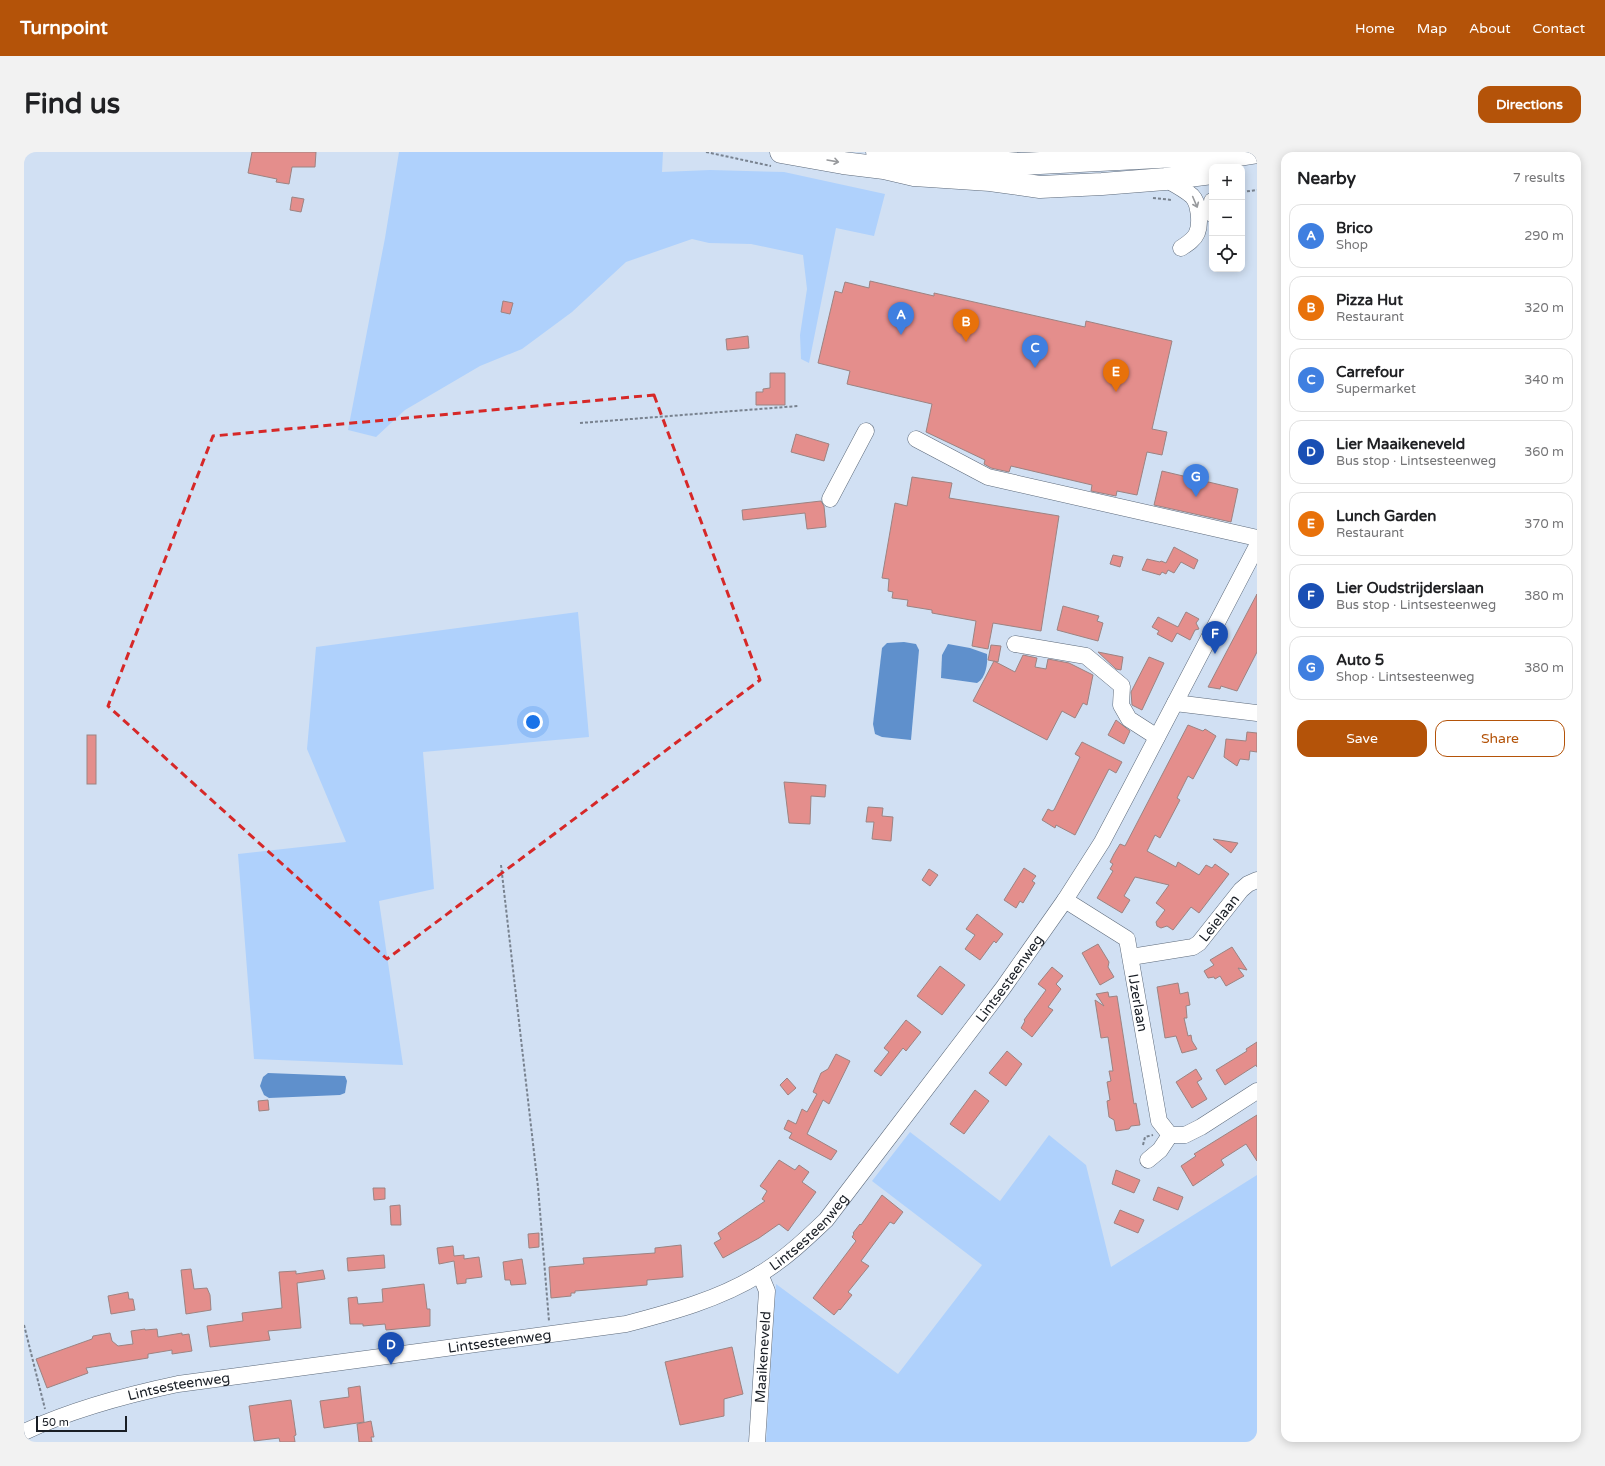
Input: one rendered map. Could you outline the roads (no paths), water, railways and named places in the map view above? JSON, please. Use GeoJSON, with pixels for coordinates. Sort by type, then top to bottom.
{"type":"FeatureCollection","features":[{"type":"Feature","properties":{"kind":"highway"},"geometry":{"type":"LineString","coordinates":[[781,152],[843,163],[881,160],[973,161],[1020,164],[1045,164],[1178,156],[1203,152]]}},
{"type":"Feature","properties":{"kind":"highway"},"geometry":{"type":"LineString","coordinates":[[973,161],[1014,154],[1040,152]]}},
{"type":"Feature","properties":{"kind":"highway"},"geometry":{"type":"LineString","coordinates":[[881,160],[904,167],[956,172],[1049,176],[1176,166],[1257,152]]}},
{"type":"Feature","properties":{"kind":"highway"},"geometry":{"type":"LineString","coordinates":[[881,160],[914,175],[990,180],[1040,187],[1165,179],[1209,173]]}},
{"type":"Feature","properties":{"kind":"highway"},"geometry":{"type":"LineString","coordinates":[[1245,169],[1257,168]]}},
{"type":"Feature","properties":{"kind":"street"},"geometry":{"type":"LineString","coordinates":[[1165,179],[1193,197],[1198,212],[1197,232],[1191,242],[1181,248]]}},
{"type":"Feature","properties":{"kind":"street"},"geometry":{"type":"LineString","coordinates":[[830,499],[866,430]]}},
{"type":"Feature","properties":{"kind":"street"},"geometry":{"type":"LineString","coordinates":[[916,439],[988,477],[1257,538]]}},
{"type":"Feature","properties":{"kind":"street","name":"Lintsesteenweg"},"geometry":{"type":"LineString","coordinates":[[24,1432],[116,1398],[178,1384],[626,1324],[666,1314],[712,1298],[760,1274],[802,1243],[826,1220],[1003,988],[1065,900],[1102,842],[1257,546]]}},
{"type":"Feature","properties":{"kind":"street"},"geometry":{"type":"LineString","coordinates":[[1015,644],[1086,656],[1122,686],[1121,705],[1129,719],[1157,737]]}},
{"type":"Feature","properties":{"kind":"street"},"geometry":{"type":"LineString","coordinates":[[1175,703],[1257,713]]}},
{"type":"Feature","properties":{"kind":"street","name":"Leielaan"},"geometry":{"type":"LineString","coordinates":[[1131,957],[1193,947],[1199,943],[1241,890],[1248,884],[1257,880]]}},
{"type":"Feature","properties":{"kind":"street","name":"IJzerlaan"},"geometry":{"type":"LineString","coordinates":[[1065,900],[1127,939],[1159,1121],[1170,1135]]}},
{"type":"Feature","properties":{"kind":"street"},"geometry":{"type":"LineString","coordinates":[[1145,1152],[1160,1150],[1170,1135],[1185,1135],[1201,1127],[1257,1091]]}},
{"type":"Feature","properties":{"kind":"street","name":"Maaikeneveld"},"geometry":{"type":"LineString","coordinates":[[758,1442],[767,1291],[760,1274]]}},
{"type":"Feature","properties":{"kind":"place","name":"Brico"},"geometry":{"type":"Point","coordinates":[901,335]}},
{"type":"Feature","properties":{"kind":"place","name":"Pizza Hut"},"geometry":{"type":"Point","coordinates":[966,342]}},
{"type":"Feature","properties":{"kind":"place","name":"Carrefour"},"geometry":{"type":"Point","coordinates":[1035,368]}},
{"type":"Feature","properties":{"kind":"place","name":"Lunch Garden"},"geometry":{"type":"Point","coordinates":[1116,392]}},
{"type":"Feature","properties":{"kind":"place","name":"Auto 5"},"geometry":{"type":"Point","coordinates":[1196,497]}},
{"type":"Feature","properties":{"kind":"place","name":"Lier Oudstrijderslaan"},"geometry":{"type":"Point","coordinates":[1215,654]}},
{"type":"Feature","properties":{"kind":"place","name":"Lier Maaikeneveld"},"geometry":{"type":"Point","coordinates":[391,1365]}}]}
